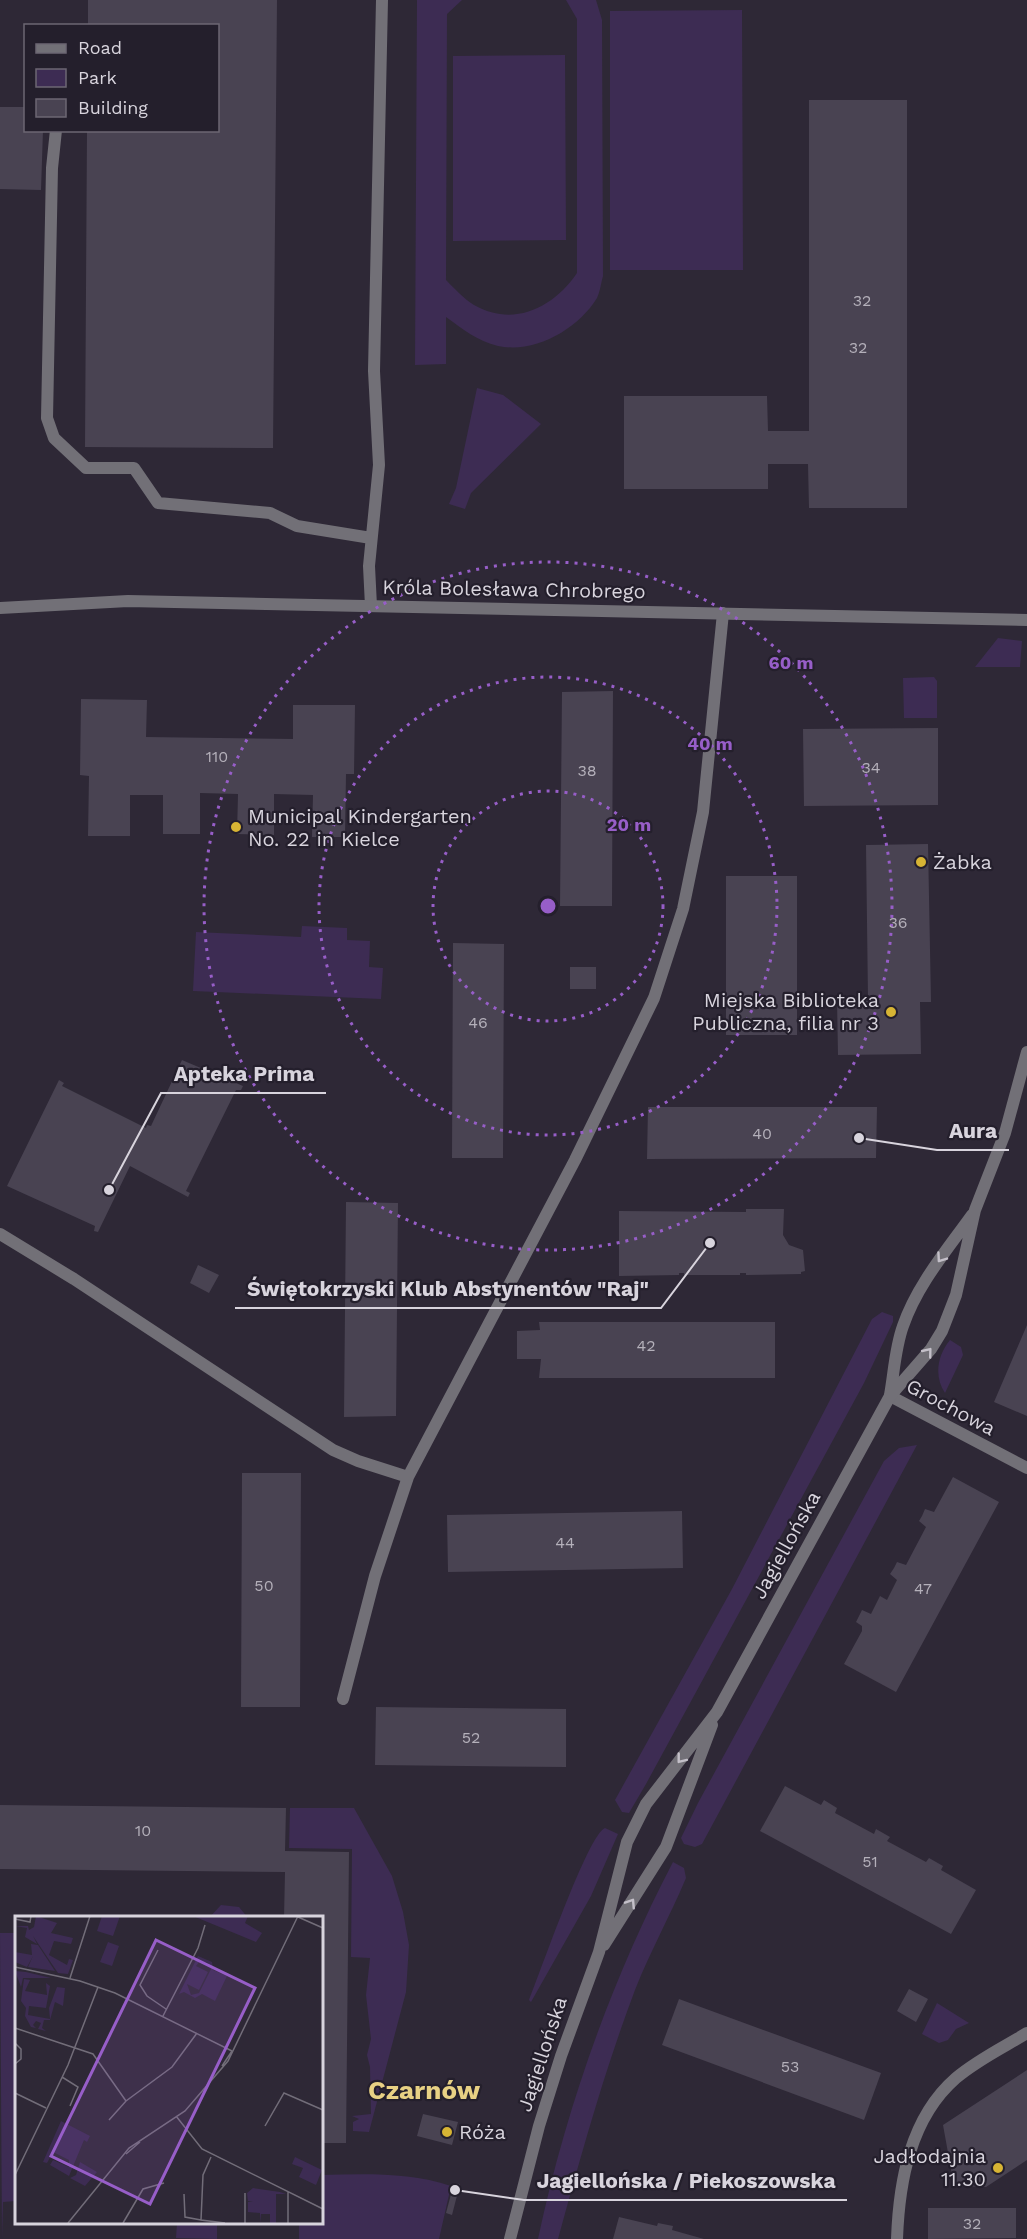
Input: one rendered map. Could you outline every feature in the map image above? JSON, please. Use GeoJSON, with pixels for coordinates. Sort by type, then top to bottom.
{"type":"FeatureCollection","features":[{"type":"Feature","properties":{"kind":"street"},"geometry":{"type":"LineString","coordinates":[[371,606],[371,538],[379,465],[374,371],[382,0]]}},
{"type":"Feature","properties":{"kind":"street"},"geometry":{"type":"LineString","coordinates":[[56,132],[52,168],[47,418],[54,438],[86,468],[134,468],[158,503],[270,513],[297,526],[371,538]]}},
{"type":"Feature","properties":{"kind":"street","name":"Króla Bolesława Chrobrego"},"geometry":{"type":"LineString","coordinates":[[0,608],[128,601],[1027,620]]}},
{"type":"Feature","properties":{"kind":"street"},"geometry":{"type":"LineString","coordinates":[[343,1699],[375,1576],[408,1478],[559,1190],[654,998],[683,909],[703,812],[723,613]]}},
{"type":"Feature","properties":{"kind":"street","name":"Jagiellońska"},"geometry":{"type":"LineString","coordinates":[[599,1952],[666,1847],[717,1712],[890,1396],[931,1349],[942,1331],[956,1295],[975,1210],[1005,1133],[1027,1052]]}},
{"type":"Feature","properties":{"kind":"street","name":"Jagiellońska"},"geometry":{"type":"LineString","coordinates":[[890,1396],[901,1333],[909,1311],[923,1284],[975,1210]]}},
{"type":"Feature","properties":{"kind":"street"},"geometry":{"type":"LineString","coordinates":[[0,1234],[74,1279],[319,1441],[358,1461],[408,1478]]}},
{"type":"Feature","properties":{"kind":"street","name":"Grochowa"},"geometry":{"type":"LineString","coordinates":[[890,1396],[1027,1468]]}},
{"type":"Feature","properties":{"kind":"street","name":"Jagiellońska"},"geometry":{"type":"LineString","coordinates":[[510,2239],[517,2204],[548,2096],[599,1952],[622,1855],[646,1804],[717,1712]]}},
{"type":"Feature","properties":{"kind":"street"},"geometry":{"type":"LineString","coordinates":[[897,2239],[901,2186],[924,2119],[946,2088],[958,2076],[1027,2033]]}},
{"type":"Feature","properties":{"kind":"green space"},"geometry":{"type":"Polygon","coordinates":[[[417,0],[462,0],[447,14],[446,280],[474,305],[489,312],[504,314],[518,314],[545,304],[557,296],[577,273],[577,19],[566,0],[596,0],[602,20],[603,276],[597,298],[579,320],[554,337],[541,343],[512,348],[483,341],[446,317],[446,364],[415,365],[417,0]]]}},
{"type":"Feature","properties":{"kind":"green space"},"geometry":{"type":"Polygon","coordinates":[[[742,10],[743,270],[610,270],[610,11],[742,10]]]}},
{"type":"Feature","properties":{"kind":"green space"},"geometry":{"type":"Polygon","coordinates":[[[565,55],[566,240],[453,241],[453,56],[565,55]]]}},
{"type":"Feature","properties":{"kind":"green space"},"geometry":{"type":"Polygon","coordinates":[[[477,388],[503,395],[541,424],[471,493],[465,509],[449,504],[456,488],[477,388]]]}},
{"type":"Feature","properties":{"kind":"green space"},"geometry":{"type":"Polygon","coordinates":[[[998,638],[1022,641],[1020,667],[975,667],[998,638]]]}},
{"type":"Feature","properties":{"kind":"green space"},"geometry":{"type":"Polygon","coordinates":[[[934,677],[937,681],[937,718],[904,718],[903,678],[934,677]]]}},
{"type":"Feature","properties":{"kind":"green space"},"geometry":{"type":"Polygon","coordinates":[[[302,926],[347,928],[347,940],[370,941],[369,967],[383,968],[381,999],[193,991],[196,932],[301,937],[302,926]]]}},
{"type":"Feature","properties":{"kind":"green space"},"geometry":{"type":"Polygon","coordinates":[[[882,1312],[893,1316],[893,1322],[864,1383],[646,1784],[629,1813],[622,1812],[615,1800],[732,1589],[872,1319],[882,1312]]]}},
{"type":"Feature","properties":{"kind":"green space"},"geometry":{"type":"Polygon","coordinates":[[[950,1340],[961,1347],[963,1355],[945,1393],[939,1380],[938,1366],[942,1353],[950,1340]]]}},
{"type":"Feature","properties":{"kind":"green space"},"geometry":{"type":"Polygon","coordinates":[[[917,1445],[702,1844],[695,1847],[684,1844],[681,1838],[698,1803],[884,1461],[899,1448],[917,1445]]]}},
{"type":"Feature","properties":{"kind":"green space"},"geometry":{"type":"Polygon","coordinates":[[[290,1808],[354,1808],[392,1876],[403,1912],[409,1945],[406,1992],[369,2132],[353,2131],[353,2122],[359,2119],[352,2116],[371,2114],[370,2067],[367,2055],[371,2039],[366,1995],[370,1958],[351,1957],[352,1849],[289,1848],[290,1808]]]}},
{"type":"Feature","properties":{"kind":"green space"},"geometry":{"type":"Polygon","coordinates":[[[605,1828],[618,1834],[591,1896],[531,2002],[529,2000],[576,1879],[597,1836],[605,1828]]]}},
{"type":"Feature","properties":{"kind":"green space"},"geometry":{"type":"Polygon","coordinates":[[[673,1862],[684,1868],[686,1878],[641,1976],[613,2052],[558,2239],[538,2239],[562,2142],[593,2046],[630,1953],[673,1862]]]}},
{"type":"Feature","properties":{"kind":"green space"},"geometry":{"type":"Polygon","coordinates":[[[221,1905],[239,1907],[246,1916],[211,1916],[221,1905]]]}},
{"type":"Feature","properties":{"kind":"green space"},"geometry":{"type":"Polygon","coordinates":[[[0,1933],[15,1933],[15,2201],[3,2202],[2,2239],[0,1933]]]}},
{"type":"Feature","properties":{"kind":"green space"},"geometry":{"type":"Polygon","coordinates":[[[937,2003],[969,2023],[956,2029],[948,2040],[939,2043],[922,2034],[937,2003]]]}},
{"type":"Feature","properties":{"kind":"green space"},"geometry":{"type":"Polygon","coordinates":[[[322,2175],[403,2176],[451,2186],[439,2239],[299,2239],[299,2224],[322,2224],[322,2175]]]}},
{"type":"Feature","properties":{"kind":"green space"},"geometry":{"type":"Polygon","coordinates":[[[177,2224],[217,2224],[217,2239],[176,2238],[177,2224]]]}},
{"type":"Feature","properties":{"kind":"building"},"geometry":{"type":"Polygon","coordinates":[[[88,0],[277,0],[273,448],[85,447],[87,132],[219,132],[219,24],[88,24],[88,0]]]}},
{"type":"Feature","properties":{"kind":"building"},"geometry":{"type":"Polygon","coordinates":[[[809,100],[907,100],[907,508],[809,508],[808,464],[768,464],[768,489],[624,489],[624,396],[767,396],[768,431],[809,431],[809,100]]]}},
{"type":"Feature","properties":{"kind":"building"},"geometry":{"type":"Polygon","coordinates":[[[0,107],[24,107],[24,132],[43,132],[41,190],[0,189],[0,107]]]}},
{"type":"Feature","properties":{"kind":"building"},"geometry":{"type":"Polygon","coordinates":[[[613,691],[612,906],[560,906],[562,692],[613,691]]]}},
{"type":"Feature","properties":{"kind":"building"},"geometry":{"type":"Polygon","coordinates":[[[81,699],[147,700],[146,737],[293,739],[293,705],[355,705],[354,774],[346,774],[345,837],[312,837],[313,795],[274,794],[274,835],[237,834],[238,794],[200,793],[200,834],[163,834],[163,795],[130,795],[130,836],[88,836],[89,776],[80,775],[81,699]]]}},
{"type":"Feature","properties":{"kind":"building"},"geometry":{"type":"Polygon","coordinates":[[[938,728],[938,805],[804,806],[803,729],[938,728]]]}},
{"type":"Feature","properties":{"kind":"building"},"geometry":{"type":"Polygon","coordinates":[[[928,844],[931,1002],[920,1002],[921,1054],[838,1055],[837,999],[868,999],[866,845],[928,844]]]}},
{"type":"Feature","properties":{"kind":"building"},"geometry":{"type":"Polygon","coordinates":[[[726,876],[797,876],[797,1035],[726,1035],[726,876]]]}},
{"type":"Feature","properties":{"kind":"building"},"geometry":{"type":"Polygon","coordinates":[[[453,943],[504,944],[503,1158],[452,1158],[453,943]]]}},
{"type":"Feature","properties":{"kind":"building"},"geometry":{"type":"Polygon","coordinates":[[[570,967],[596,967],[596,989],[570,989],[570,967]]]}},
{"type":"Feature","properties":{"kind":"building"},"geometry":{"type":"Polygon","coordinates":[[[182,1060],[243,1086],[241,1090],[236,1090],[186,1191],[190,1193],[188,1197],[130,1166],[98,1232],[94,1231],[95,1226],[7,1186],[59,1080],[64,1083],[62,1086],[146,1128],[147,1125],[151,1126],[182,1060]]]}},
{"type":"Feature","properties":{"kind":"building"},"geometry":{"type":"Polygon","coordinates":[[[648,1107],[877,1107],[876,1158],[647,1159],[648,1107]]]}},
{"type":"Feature","properties":{"kind":"building"},"geometry":{"type":"Polygon","coordinates":[[[346,1202],[398,1203],[396,1416],[344,1417],[346,1202]]]}},
{"type":"Feature","properties":{"kind":"building"},"geometry":{"type":"Polygon","coordinates":[[[746,1209],[784,1209],[783,1235],[789,1245],[803,1250],[805,1271],[801,1274],[684,1275],[684,1273],[679,1273],[679,1275],[619,1276],[619,1211],[746,1212],[746,1209]]]}},
{"type":"Feature","properties":{"kind":"building"},"geometry":{"type":"Polygon","coordinates":[[[198,1265],[219,1275],[209,1293],[190,1283],[198,1265]]]}},
{"type":"Feature","properties":{"kind":"building"},"geometry":{"type":"Polygon","coordinates":[[[539,1322],[775,1322],[775,1378],[539,1378],[541,1359],[517,1359],[517,1331],[540,1330],[539,1322]]]}},
{"type":"Feature","properties":{"kind":"building"},"geometry":{"type":"Polygon","coordinates":[[[1027,1325],[1027,1416],[994,1402],[1027,1325]]]}},
{"type":"Feature","properties":{"kind":"building"},"geometry":{"type":"Polygon","coordinates":[[[242,1473],[301,1473],[300,1707],[241,1707],[242,1473]]]}},
{"type":"Feature","properties":{"kind":"building"},"geometry":{"type":"Polygon","coordinates":[[[953,1477],[999,1502],[896,1692],[844,1664],[862,1631],[862,1626],[856,1622],[862,1610],[871,1614],[880,1596],[887,1600],[897,1580],[890,1574],[897,1562],[906,1565],[926,1527],[919,1521],[925,1509],[934,1512],[953,1477]]]}},
{"type":"Feature","properties":{"kind":"building"},"geometry":{"type":"Polygon","coordinates":[[[682,1511],[683,1568],[448,1572],[447,1515],[682,1511]]]}},
{"type":"Feature","properties":{"kind":"building"},"geometry":{"type":"Polygon","coordinates":[[[376,1707],[566,1709],[566,1767],[375,1765],[376,1707]]]}},
{"type":"Feature","properties":{"kind":"building"},"geometry":{"type":"Polygon","coordinates":[[[785,1786],[821,1805],[824,1800],[837,1808],[835,1813],[874,1834],[876,1829],[890,1837],[887,1841],[926,1862],[929,1858],[943,1866],[941,1870],[976,1890],[951,1934],[760,1831],[785,1786]]]}},
{"type":"Feature","properties":{"kind":"building"},"geometry":{"type":"Polygon","coordinates":[[[0,1805],[286,1808],[285,1851],[349,1852],[346,2143],[322,2143],[322,1916],[284,1916],[285,1872],[0,1869],[0,1805]]]}},
{"type":"Feature","properties":{"kind":"building"},"geometry":{"type":"Polygon","coordinates":[[[909,1989],[928,1999],[916,2022],[897,2011],[909,1989]]]}},
{"type":"Feature","properties":{"kind":"building"},"geometry":{"type":"Polygon","coordinates":[[[679,1999],[881,2073],[864,2120],[662,2045],[679,1999]]]}},
{"type":"Feature","properties":{"kind":"building"},"geometry":{"type":"Polygon","coordinates":[[[1027,2070],[1027,2160],[986,2187],[954,2186],[943,2125],[1027,2070]]]}},
{"type":"Feature","properties":{"kind":"building"},"geometry":{"type":"Polygon","coordinates":[[[423,2114],[458,2122],[452,2145],[417,2136],[423,2114]]]}},
{"type":"Feature","properties":{"kind":"building"},"geometry":{"type":"Polygon","coordinates":[[[454,2183],[460,2184],[452,2215],[446,2213],[454,2183]]]}},
{"type":"Feature","properties":{"kind":"building"},"geometry":{"type":"Polygon","coordinates":[[[928,2208],[1016,2208],[1016,2238],[928,2239],[928,2208]]]}},
{"type":"Feature","properties":{"kind":"building"},"geometry":{"type":"Polygon","coordinates":[[[619,2217],[657,2226],[658,2223],[673,2226],[672,2230],[704,2239],[613,2239],[619,2217]]]}},
{"type":"Feature","properties":{"kind":"place","name":"Municipal Kindergarten No. 22 in Kielce"},"geometry":{"type":"Point","coordinates":[236,827]}},
{"type":"Feature","properties":{"kind":"place","name":"Żabka"},"geometry":{"type":"Point","coordinates":[921,862]}},
{"type":"Feature","properties":{"kind":"place","name":"Miejska Biblioteka Publiczna, filia nr 3"},"geometry":{"type":"Point","coordinates":[891,1012]}},
{"type":"Feature","properties":{"kind":"place","name":"Aura"},"geometry":{"type":"Point","coordinates":[859,1138]}},
{"type":"Feature","properties":{"kind":"place","name":"Apteka Prima"},"geometry":{"type":"Point","coordinates":[109,1190]}},
{"type":"Feature","properties":{"kind":"place","name":"Świętokrzyski Klub Abstynentów \"Raj\""},"geometry":{"type":"Point","coordinates":[710,1243]}},
{"type":"Feature","properties":{"kind":"place","name":"Róża"},"geometry":{"type":"Point","coordinates":[447,2132]}},
{"type":"Feature","properties":{"kind":"place","name":"Jadłodajnia 11.30"},"geometry":{"type":"Point","coordinates":[998,2168]}},
{"type":"Feature","properties":{"kind":"place","name":"Jagiellońska / Piekoszowska"},"geometry":{"type":"Point","coordinates":[455,2190]}},
{"type":"Feature","properties":{"kind":"district","name":"Czarnów"},"geometry":{"type":"Point","coordinates":[424,2090]}}]}
